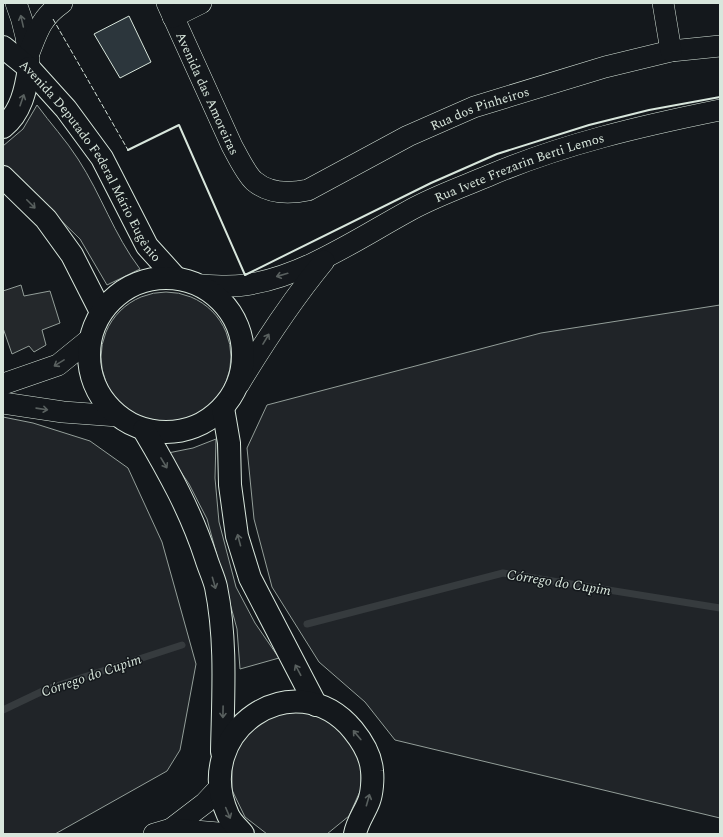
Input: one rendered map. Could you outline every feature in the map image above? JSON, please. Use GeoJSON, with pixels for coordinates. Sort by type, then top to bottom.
{"type":"FeatureCollection","features":[{"type":"Feature","properties":{"kind":"street"},"geometry":{"type":"LineString","coordinates":[[16,3],[20,15],[29,60]]}},
{"type":"Feature","properties":{"kind":"street"},"geometry":{"type":"LineString","coordinates":[[3,127],[19,107],[26,87],[29,60],[47,14],[62,3]]}},
{"type":"Feature","properties":{"kind":"street"},"geometry":{"type":"LineString","coordinates":[[170,10],[201,3]]}},
{"type":"Feature","properties":{"kind":"street"},"geometry":{"type":"LineString","coordinates":[[663,3],[671,51]]}},
{"type":"Feature","properties":{"kind":"street","name":"Avenida das Amoreiras"},"geometry":{"type":"LineString","coordinates":[[170,10],[232,146],[253,180]]}},
{"type":"Feature","properties":{"kind":"street","name":"Rua dos Pinheiros"},"geometry":{"type":"LineString","coordinates":[[253,180],[266,188],[279,192],[293,193],[308,190],[408,136],[474,108],[560,80],[671,51],[720,46]]}},
{"type":"Feature","properties":{"kind":"street","name":"Avenida Deputado Federal Mário Eugênio"},"geometry":{"type":"LineString","coordinates":[[3,47],[29,60],[66,109],[102,158],[147,246],[174,277]]}},
{"type":"Feature","properties":{"kind":"street","name":"Rua Ivete Frezarin Berti Lemos"},"geometry":{"type":"LineString","coordinates":[[202,285],[232,287],[246,285],[294,272],[418,206],[489,175],[555,150],[650,124],[720,110]]}},
{"type":"Feature","properties":{"kind":"street"},"geometry":{"type":"LineString","coordinates":[[3,176],[46,219],[72,256],[101,312]]}},
{"type":"Feature","properties":{"kind":"street","name":"Rua Ivete Frezarin Berti Lemos"},"geometry":{"type":"LineString","coordinates":[[239,384],[272,329],[297,293],[330,254]]}},
{"type":"Feature","properties":{"kind":"street"},"geometry":{"type":"LineString","coordinates":[[174,277],[202,285],[225,303],[239,328],[244,356],[239,384],[223,408],[200,426],[172,433],[144,430],[118,416],[99,395],[89,368],[90,339],[101,312],[120,291],[146,279],[174,277]]}},
{"type":"Feature","properties":{"kind":"street"},"geometry":{"type":"LineString","coordinates":[[3,384],[58,364],[90,339]]}},
{"type":"Feature","properties":{"kind":"street"},"geometry":{"type":"LineString","coordinates":[[3,403],[63,412],[118,416]]}},
{"type":"Feature","properties":{"kind":"street"},"geometry":{"type":"LineString","coordinates":[[223,408],[229,443],[230,485],[237,536],[250,578],[316,705]]}},
{"type":"Feature","properties":{"kind":"street"},"geometry":{"type":"LineString","coordinates":[[144,430],[176,484],[199,536],[216,587],[221,627],[223,670],[222,758],[219,788],[228,816],[243,834]]}},
{"type":"Feature","properties":{"kind":"street"},"geometry":{"type":"LineString","coordinates":[[222,758],[236,731],[258,711],[287,702],[316,705],[343,718],[363,742],[372,770],[370,800],[353,832]]}},
{"type":"Feature","properties":{"kind":"street"},"geometry":{"type":"LineString","coordinates":[[162,832],[205,803],[219,788]]}},
{"type":"Feature","properties":{"kind":"street"},"geometry":{"type":"LineString","coordinates":[[162,832],[230,834]]}},
{"type":"Feature","properties":{"kind":"shaded area"},"geometry":{"type":"Polygon","coordinates":[[[37,105],[78,159],[94,186],[115,228],[140,269],[107,285],[80,239],[3,164],[3,146],[23,129],[37,105]]]}},
{"type":"Feature","properties":{"kind":"shaded area"},"geometry":{"type":"Polygon","coordinates":[[[21,285],[24,296],[50,291],[60,323],[42,330],[46,345],[34,352],[29,346],[12,354],[3,328],[3,291],[21,285]]]}},
{"type":"Feature","properties":{"kind":"shaded area"},"geometry":{"type":"Polygon","coordinates":[[[172,292],[185,294],[197,299],[208,306],[217,315],[229,338],[231,357],[229,376],[224,388],[217,399],[208,408],[185,420],[160,422],[147,420],[135,415],[124,408],[115,399],[103,376],[101,351],[103,338],[108,326],[115,315],[124,306],[147,294],[172,292]]]}},
{"type":"Feature","properties":{"kind":"shaded area"},"geometry":{"type":"Polygon","coordinates":[[[720,305],[720,818],[395,740],[365,702],[319,662],[272,587],[254,519],[247,448],[267,405],[541,333],[720,305]]]}},
{"type":"Feature","properties":{"kind":"shaded area"},"geometry":{"type":"Polygon","coordinates":[[[3,417],[33,423],[90,441],[128,468],[162,542],[196,664],[180,750],[167,771],[55,834],[3,834],[3,417]]]}},
{"type":"Feature","properties":{"kind":"shaded area"},"geometry":{"type":"Polygon","coordinates":[[[216,439],[215,478],[219,522],[236,587],[255,623],[279,658],[240,669],[237,629],[207,519],[189,484],[168,453],[193,448],[216,439]]]}},
{"type":"Feature","properties":{"kind":"shaded area"},"geometry":{"type":"Polygon","coordinates":[[[296,708],[324,714],[348,732],[361,759],[361,789],[349,816],[327,834],[267,834],[245,817],[232,790],[232,760],[244,733],[267,715],[296,708]]]}},
{"type":"Feature","properties":{"kind":"building"},"geometry":{"type":"Polygon","coordinates":[[[129,16],[151,62],[120,78],[94,34],[129,16]]]}},
{"type":"Feature","properties":{"kind":"waterway","name":"Córrego do Cupim"},"geometry":{"type":"LineString","coordinates":[[307,624],[503,573],[720,608]]}},
{"type":"Feature","properties":{"kind":"waterway","name":"Córrego do Cupim"},"geometry":{"type":"LineString","coordinates":[[3,710],[47,689],[182,645]]}},
{"type":"Feature","properties":{"kind":"fence"},"geometry":{"type":"LineString","coordinates":[[53,19],[128,150]]}},
{"type":"Feature","properties":{"kind":"wall"},"geometry":{"type":"LineString","coordinates":[[128,150],[179,125],[245,275],[431,183],[497,154],[589,125],[649,110],[720,97]]}}]}
